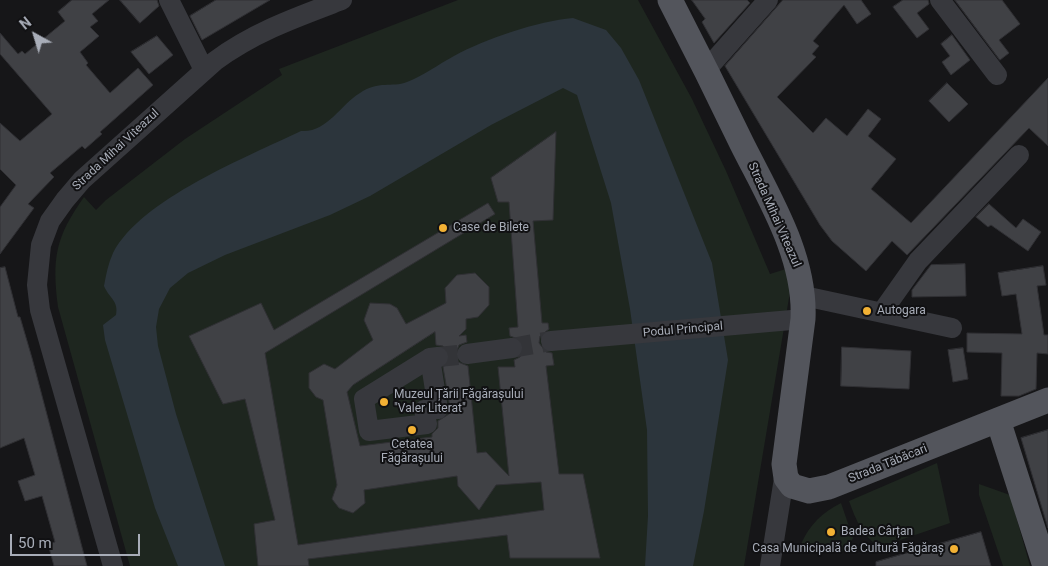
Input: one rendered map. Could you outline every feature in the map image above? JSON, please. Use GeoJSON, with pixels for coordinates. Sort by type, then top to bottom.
{"type":"FeatureCollection","features":[{"type":"Feature","properties":{"kind":"main road","name":"Strada Mihai Viteazul"},"geometry":{"type":"LineString","coordinates":[[670,0],[786,236],[800,274],[803,308],[785,455],[785,472]]}},
{"type":"Feature","properties":{"kind":"main road","name":"Strada Tăbăcari"},"geometry":{"type":"LineString","coordinates":[[785,472],[790,484],[795,488],[804,491],[817,491],[1048,400]]}},
{"type":"Feature","properties":{"kind":"main road"},"geometry":{"type":"LineString","coordinates":[[998,420],[1045,566]]}},
{"type":"Feature","properties":{"kind":"street"},"geometry":{"type":"LineString","coordinates":[[169,0],[204,70]]}},
{"type":"Feature","properties":{"kind":"street","name":"Strada Mihai Viteazul"},"geometry":{"type":"LineString","coordinates":[[113,566],[40,310],[37,285],[41,245],[50,221],[82,180],[204,70],[252,36],[342,0]]}},
{"type":"Feature","properties":{"kind":"street"},"geometry":{"type":"LineString","coordinates":[[706,70],[768,0]]}},
{"type":"Feature","properties":{"kind":"street"},"geometry":{"type":"LineString","coordinates":[[940,0],[997,75]]}},
{"type":"Feature","properties":{"kind":"street"},"geometry":{"type":"LineString","coordinates":[[882,312],[918,261],[1019,155]]}},
{"type":"Feature","properties":{"kind":"street","name":"Podul Principal"},"geometry":{"type":"LineString","coordinates":[[551,342],[744,324],[803,308],[882,312],[952,328]]}},
{"type":"Feature","properties":{"kind":"street"},"geometry":{"type":"LineString","coordinates":[[467,354],[512,348]]}},
{"type":"Feature","properties":{"kind":"street","name":"Strada Mihai Viteazul"},"geometry":{"type":"LineString","coordinates":[[770,566],[785,472]]}},
{"type":"Feature","properties":{"kind":"shaded area"},"geometry":{"type":"Polygon","coordinates":[[[458,0],[638,0],[692,99],[726,171],[770,274],[789,268],[791,286],[744,566],[130,566],[58,307],[55,275],[58,249],[61,237],[74,211],[84,197],[96,210],[106,200],[185,139],[282,75],[279,69],[458,0]]]}},
{"type":"Feature","properties":{"kind":"shaded area"},"geometry":{"type":"Polygon","coordinates":[[[573,18],[606,30],[621,48],[639,80],[712,263],[728,360],[704,511],[693,566],[645,566],[648,516],[647,430],[630,309],[611,203],[577,95],[563,88],[491,125],[370,196],[330,215],[225,255],[188,273],[170,288],[159,309],[156,327],[158,346],[176,414],[225,566],[178,566],[155,508],[105,340],[103,325],[116,315],[117,310],[115,303],[104,286],[108,265],[113,253],[127,233],[147,215],[197,182],[301,131],[318,128],[353,98],[367,89],[379,85],[407,82],[419,77],[448,59],[496,37],[544,23],[573,18]]]}},
{"type":"Feature","properties":{"kind":"shaded area"},"geometry":{"type":"Polygon","coordinates":[[[937,463],[950,523],[880,547],[874,543],[860,527],[849,501],[937,463]]]}},
{"type":"Feature","properties":{"kind":"shaded area"},"geometry":{"type":"Polygon","coordinates":[[[979,484],[1010,495],[1030,566],[1003,566],[979,495],[979,484]]]}},
{"type":"Feature","properties":{"kind":"shaded area"},"geometry":{"type":"Polygon","coordinates":[[[841,503],[853,538],[846,552],[801,544],[817,520],[841,503]]]}},
{"type":"Feature","properties":{"kind":"building"},"geometry":{"type":"Polygon","coordinates":[[[72,0],[109,0],[92,14],[98,21],[90,27],[99,36],[80,52],[88,63],[86,65],[110,93],[138,68],[153,85],[100,132],[102,134],[85,149],[82,146],[50,173],[54,177],[28,204],[34,208],[0,254],[0,207],[16,185],[0,169],[0,123],[20,141],[52,114],[0,54],[0,33],[18,54],[22,51],[25,54],[65,21],[58,12],[72,0]]]}},
{"type":"Feature","properties":{"kind":"building"},"geometry":{"type":"Polygon","coordinates":[[[120,0],[157,0],[159,6],[140,23],[120,0]]]}},
{"type":"Feature","properties":{"kind":"building"},"geometry":{"type":"Polygon","coordinates":[[[216,0],[270,0],[202,40],[190,16],[216,0]]]}},
{"type":"Feature","properties":{"kind":"building"},"geometry":{"type":"Polygon","coordinates":[[[692,0],[747,0],[750,3],[714,43],[702,22],[705,19],[692,0]]]}},
{"type":"Feature","properties":{"kind":"building"},"geometry":{"type":"Polygon","coordinates":[[[783,0],[861,0],[871,14],[857,24],[844,5],[813,41],[819,46],[812,54],[816,57],[777,97],[813,133],[826,118],[847,136],[868,109],[881,119],[868,136],[896,159],[871,189],[911,223],[1048,78],[1048,146],[1029,128],[907,255],[892,241],[866,271],[832,241],[820,225],[725,66],[783,0]]]}},
{"type":"Feature","properties":{"kind":"building"},"geometry":{"type":"Polygon","coordinates":[[[903,0],[928,0],[929,4],[917,13],[929,29],[917,38],[893,7],[903,0]]]}},
{"type":"Feature","properties":{"kind":"building"},"geometry":{"type":"Polygon","coordinates":[[[955,0],[1002,0],[1020,24],[999,40],[1009,53],[1000,60],[955,0]]]}},
{"type":"Feature","properties":{"kind":"building"},"geometry":{"type":"Polygon","coordinates":[[[952,35],[970,60],[951,75],[942,62],[950,56],[941,44],[952,35]]]}},
{"type":"Feature","properties":{"kind":"building"},"geometry":{"type":"Polygon","coordinates":[[[157,36],[173,55],[149,74],[131,52],[157,36]]]}},
{"type":"Feature","properties":{"kind":"building"},"geometry":{"type":"Polygon","coordinates":[[[947,83],[968,104],[949,122],[929,101],[947,83]]]}},
{"type":"Feature","properties":{"kind":"building"},"geometry":{"type":"Polygon","coordinates":[[[556,132],[553,220],[533,221],[542,323],[548,323],[549,329],[540,336],[539,343],[546,352],[552,353],[554,365],[546,366],[559,474],[583,474],[600,558],[510,558],[507,535],[308,559],[309,566],[258,566],[254,524],[275,520],[245,399],[223,404],[189,336],[261,303],[274,330],[488,203],[495,214],[265,353],[298,545],[544,510],[541,482],[496,485],[479,510],[458,486],[457,476],[364,490],[365,503],[353,513],[339,508],[332,499],[337,485],[323,400],[316,397],[309,388],[309,373],[324,364],[335,369],[373,340],[364,320],[370,303],[390,304],[397,308],[406,324],[446,303],[445,288],[457,275],[475,273],[489,287],[489,305],[478,317],[466,319],[466,329],[459,336],[466,335],[467,342],[459,345],[455,356],[458,362],[468,366],[477,453],[486,452],[509,476],[498,367],[515,367],[514,360],[520,357],[524,347],[521,340],[510,336],[509,328],[518,327],[509,202],[498,202],[491,178],[556,132]],[[435,332],[353,385],[347,392],[360,446],[432,437],[432,434],[438,428],[438,421],[449,414],[450,407],[443,367],[449,362],[450,355],[443,346],[436,345],[435,332]]]}},
{"type":"Feature","properties":{"kind":"building"},"geometry":{"type":"Polygon","coordinates":[[[989,204],[1016,228],[1023,219],[1041,232],[1028,251],[991,225],[988,227],[976,217],[989,204]]]}},
{"type":"Feature","properties":{"kind":"building"},"geometry":{"type":"Polygon","coordinates":[[[965,264],[966,296],[912,297],[912,290],[931,265],[965,264]]]}},
{"type":"Feature","properties":{"kind":"building"},"geometry":{"type":"Polygon","coordinates":[[[1043,266],[1046,285],[1037,286],[1044,335],[1048,335],[1048,354],[1037,353],[1036,389],[1019,396],[1001,396],[1002,353],[967,352],[967,333],[1022,334],[1016,294],[1002,296],[998,273],[1043,266]]]}},
{"type":"Feature","properties":{"kind":"building"},"geometry":{"type":"Polygon","coordinates":[[[5,267],[18,317],[20,317],[32,358],[87,566],[54,566],[48,544],[55,542],[42,496],[25,501],[18,481],[35,475],[24,438],[0,448],[0,268],[5,267]]]}},
{"type":"Feature","properties":{"kind":"building"},"geometry":{"type":"Polygon","coordinates":[[[842,347],[911,351],[909,389],[841,386],[842,347]]]}},
{"type":"Feature","properties":{"kind":"building"},"geometry":{"type":"Polygon","coordinates":[[[963,348],[968,379],[953,382],[948,350],[963,348]]]}},
{"type":"Feature","properties":{"kind":"building"},"geometry":{"type":"Polygon","coordinates":[[[1048,430],[1048,528],[1021,438],[1048,430]]]}},
{"type":"Feature","properties":{"kind":"building","name":"Casa Municipală de Cultură Făgăraș"},"geometry":{"type":"Polygon","coordinates":[[[981,532],[991,566],[876,566],[876,562],[981,532]]]}},
{"type":"Feature","properties":{"kind":"tunnel"},"geometry":{"type":"LineString","coordinates":[[512,348],[551,341]]}},
{"type":"Feature","properties":{"kind":"tunnel"},"geometry":{"type":"LineString","coordinates":[[438,357],[467,354]]}},
{"type":"Feature","properties":{"kind":"place","name":"Case de Bilete"},"geometry":{"type":"Point","coordinates":[443,228]}},
{"type":"Feature","properties":{"kind":"place","name":"Autogara"},"geometry":{"type":"Point","coordinates":[867,311]}},
{"type":"Feature","properties":{"kind":"place","name":"Muzeul Țării Făgărașului \"Valer Literat\""},"geometry":{"type":"Point","coordinates":[384,402]}},
{"type":"Feature","properties":{"kind":"place","name":"Cetatea Făgărașului"},"geometry":{"type":"Point","coordinates":[412,430]}},
{"type":"Feature","properties":{"kind":"place","name":"Badea Cârțan"},"geometry":{"type":"Point","coordinates":[831,532]}},
{"type":"Feature","properties":{"kind":"place","name":"Casa Municipală de Cultură Făgăraș"},"geometry":{"type":"Point","coordinates":[954,549]}}]}
